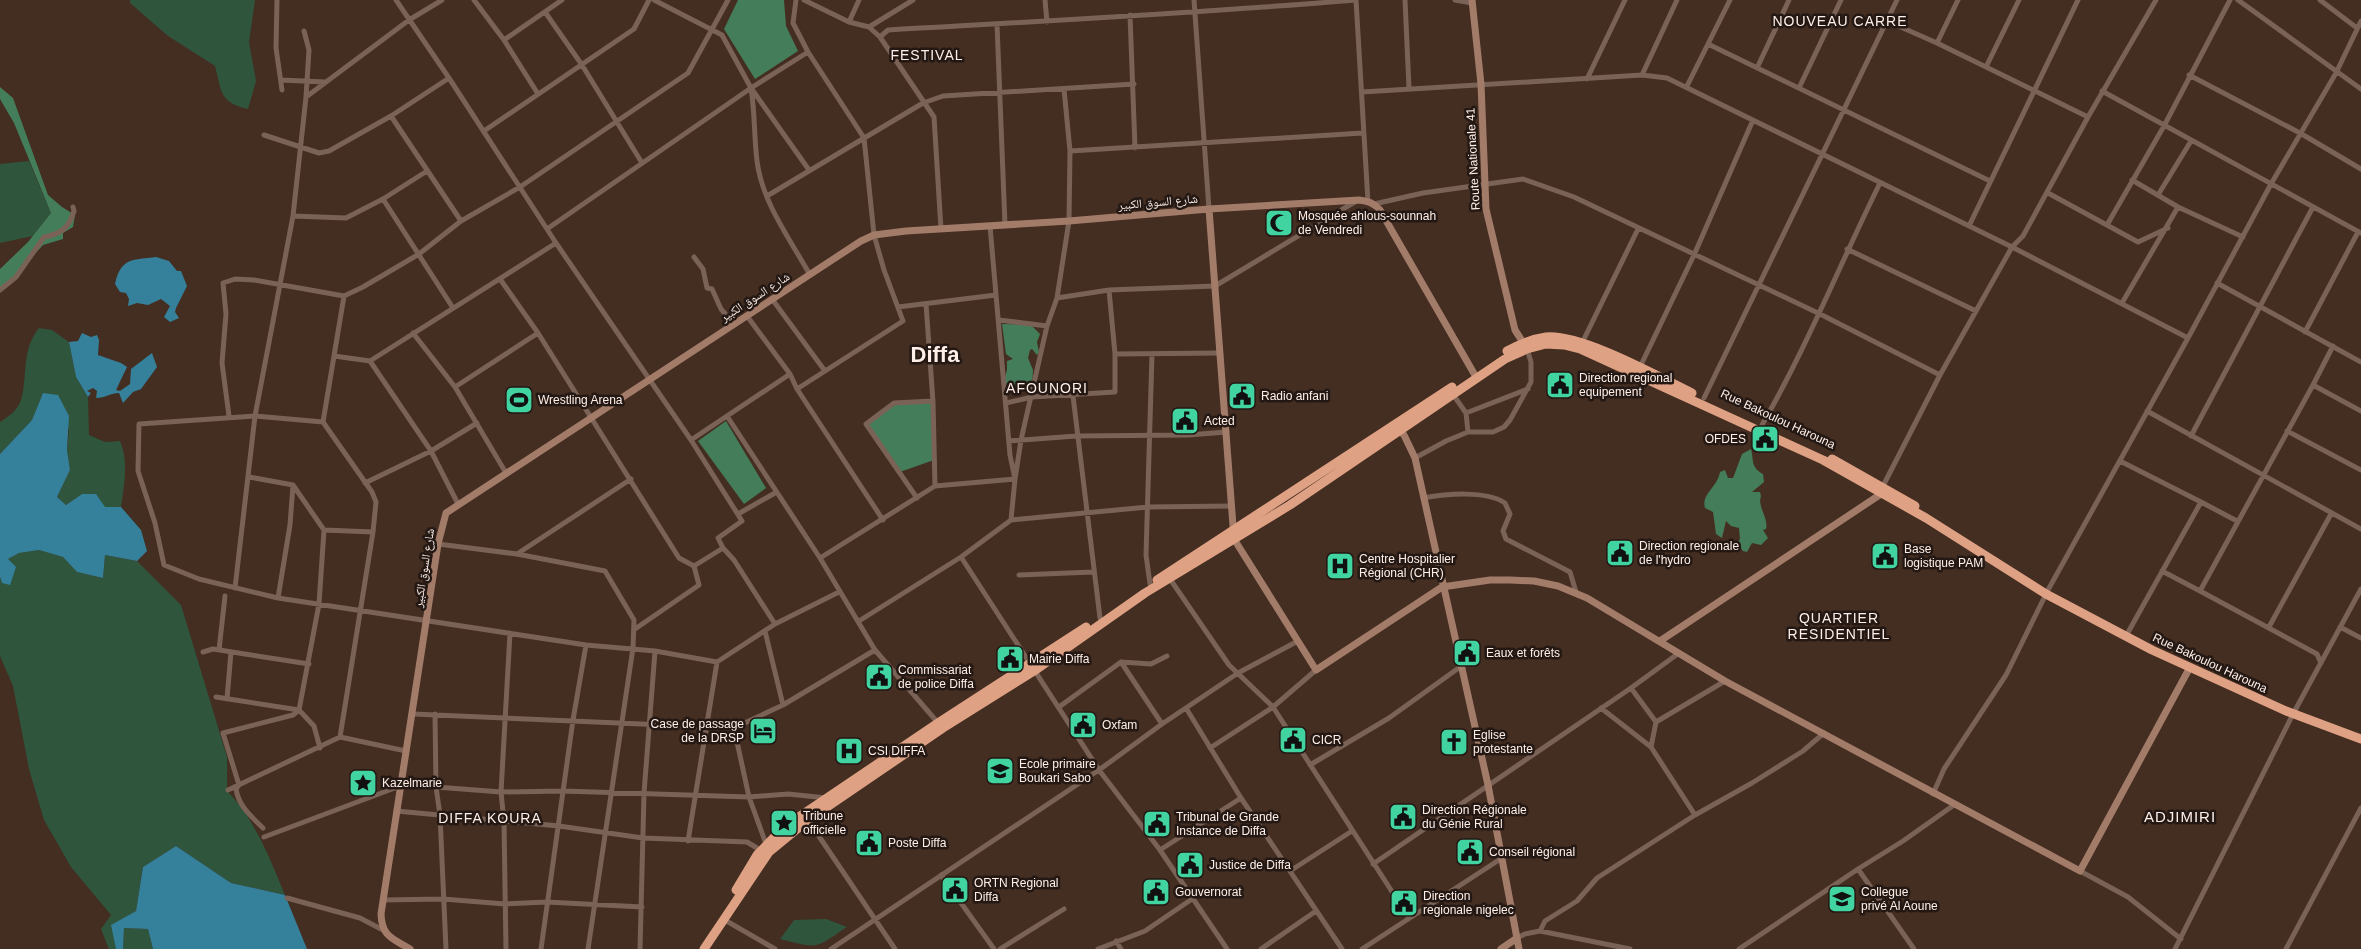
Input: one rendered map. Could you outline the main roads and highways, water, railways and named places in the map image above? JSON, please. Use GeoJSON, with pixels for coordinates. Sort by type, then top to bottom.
{"type":"FeatureCollection","features":[{"type":"Feature","properties":{"kind":"highway","name":"Rue Bakoulou Harouna"},"geometry":{"type":"LineString","coordinates":[[1233,534],[1290,505],[1396,426],[1475,375],[1516,353],[1525,346],[1548,337],[1565,338],[1582,343],[1640,368],[1826,455],[2050,593],[2189,669],[2293,714],[2361,739]]}},
{"type":"Feature","properties":{"kind":"highway","name":"Rue Bakoulou Harouna"},"geometry":{"type":"LineString","coordinates":[[1525,346],[1546,344],[1564,345],[1580,349],[1778,438],[1882,490]]}},
{"type":"Feature","properties":{"kind":"highway"},"geometry":{"type":"LineString","coordinates":[[698,949],[757,855],[784,827],[1170,579],[1233,534]]}},
{"type":"Feature","properties":{"kind":"highway"},"geometry":{"type":"LineString","coordinates":[[1032,667],[1150,584],[1233,534]]}},
{"type":"Feature","properties":{"kind":"highway"},"geometry":{"type":"LineString","coordinates":[[704,949],[769,852],[808,820],[941,725]]}},
{"type":"Feature","properties":{"kind":"water"},"geometry":{"type":"Polygon","coordinates":[[[156,257],[169,261],[177,271],[181,271],[187,286],[175,312],[179,318],[170,322],[164,317],[170,306],[161,299],[148,305],[137,303],[128,306],[129,299],[126,293],[120,292],[115,284],[125,264],[135,260],[156,257]]]}},
{"type":"Feature","properties":{"kind":"water"},"geometry":{"type":"Polygon","coordinates":[[[82,333],[91,337],[97,335],[99,340],[98,355],[127,367],[116,390],[120,391],[130,384],[131,369],[152,353],[157,367],[141,389],[133,392],[123,403],[119,393],[96,398],[97,391],[93,388],[87,391],[91,393],[88,397],[76,377],[69,342],[78,341],[82,333]]]}},
{"type":"Feature","properties":{"kind":"water"},"geometry":{"type":"Polygon","coordinates":[[[43,393],[58,395],[69,416],[67,450],[70,470],[57,497],[66,505],[82,494],[96,494],[105,507],[121,507],[141,530],[147,551],[137,561],[105,555],[103,578],[77,572],[63,557],[39,550],[19,553],[8,559],[16,567],[10,585],[2,583],[0,577],[0,454],[32,420],[43,393]]]}},
{"type":"Feature","properties":{"kind":"water"},"geometry":{"type":"Polygon","coordinates":[[[176,846],[231,883],[285,895],[307,949],[153,949],[148,929],[124,928],[123,949],[116,949],[111,925],[136,911],[143,867],[176,846]]]}},
{"type":"Feature","properties":{"kind":"place","name":"Mosquée ahlous-sounnah de Vendredi"},"geometry":{"type":"Point","coordinates":[1279,223]}},
{"type":"Feature","properties":{"kind":"place","name":"Direction regional equipement"},"geometry":{"type":"Point","coordinates":[1560,385]}},
{"type":"Feature","properties":{"kind":"place","name":"Radio anfani"},"geometry":{"type":"Point","coordinates":[1242,396]}},
{"type":"Feature","properties":{"kind":"place","name":"Wrestling Arena"},"geometry":{"type":"Point","coordinates":[519,400]}},
{"type":"Feature","properties":{"kind":"place","name":"Acted"},"geometry":{"type":"Point","coordinates":[1185,421]}},
{"type":"Feature","properties":{"kind":"place","name":"OFDES"},"geometry":{"type":"Point","coordinates":[1765,439]}},
{"type":"Feature","properties":{"kind":"place","name":"Direction regionale de l'hydro"},"geometry":{"type":"Point","coordinates":[1620,553]}},
{"type":"Feature","properties":{"kind":"place","name":"Base logistique PAM"},"geometry":{"type":"Point","coordinates":[1885,556]}},
{"type":"Feature","properties":{"kind":"place","name":"Centre Hospitalier Régional (CHR)"},"geometry":{"type":"Point","coordinates":[1340,566]}},
{"type":"Feature","properties":{"kind":"place","name":"Eaux et forêts"},"geometry":{"type":"Point","coordinates":[1467,653]}},
{"type":"Feature","properties":{"kind":"place","name":"Mairie Diffa"},"geometry":{"type":"Point","coordinates":[1010,659]}},
{"type":"Feature","properties":{"kind":"place","name":"Commissariat de police Diffa"},"geometry":{"type":"Point","coordinates":[879,677]}},
{"type":"Feature","properties":{"kind":"place","name":"Oxfam"},"geometry":{"type":"Point","coordinates":[1083,725]}},
{"type":"Feature","properties":{"kind":"place","name":"Case de passage de la DRSP"},"geometry":{"type":"Point","coordinates":[763,731]}},
{"type":"Feature","properties":{"kind":"place","name":"CICR"},"geometry":{"type":"Point","coordinates":[1293,740]}},
{"type":"Feature","properties":{"kind":"place","name":"Eglise protestante"},"geometry":{"type":"Point","coordinates":[1454,742]}},
{"type":"Feature","properties":{"kind":"place","name":"CSI DIFFA"},"geometry":{"type":"Point","coordinates":[849,751]}},
{"type":"Feature","properties":{"kind":"place","name":"Ecole primaire Boukari Sabo"},"geometry":{"type":"Point","coordinates":[1000,771]}},
{"type":"Feature","properties":{"kind":"place","name":"Kazelmarie"},"geometry":{"type":"Point","coordinates":[363,783]}},
{"type":"Feature","properties":{"kind":"place","name":"Direction Régionale du Génie Rural"},"geometry":{"type":"Point","coordinates":[1403,817]}},
{"type":"Feature","properties":{"kind":"place","name":"Tribune officielle"},"geometry":{"type":"Point","coordinates":[784,823]}},
{"type":"Feature","properties":{"kind":"place","name":"Tribunal de Grande Instance de Diffa"},"geometry":{"type":"Point","coordinates":[1157,824]}},
{"type":"Feature","properties":{"kind":"place","name":"Poste Diffa"},"geometry":{"type":"Point","coordinates":[869,843]}},
{"type":"Feature","properties":{"kind":"place","name":"Conseil régional"},"geometry":{"type":"Point","coordinates":[1470,852]}},
{"type":"Feature","properties":{"kind":"place","name":"Justice de Diffa"},"geometry":{"type":"Point","coordinates":[1190,865]}},
{"type":"Feature","properties":{"kind":"place","name":"ORTN Regional Diffa"},"geometry":{"type":"Point","coordinates":[955,890]}},
{"type":"Feature","properties":{"kind":"place","name":"Gouvernorat"},"geometry":{"type":"Point","coordinates":[1156,892]}},
{"type":"Feature","properties":{"kind":"place","name":"Collegue privé Al Aoune"},"geometry":{"type":"Point","coordinates":[1842,899]}},
{"type":"Feature","properties":{"kind":"place","name":"Direction regionale nigelec"},"geometry":{"type":"Point","coordinates":[1404,903]}},
{"type":"Feature","properties":{"kind":"district","name":"NOUVEAU CARRE"},"geometry":{"type":"Point","coordinates":[1840,21]}},
{"type":"Feature","properties":{"kind":"district","name":"FESTIVAL"},"geometry":{"type":"Point","coordinates":[927,55]}},
{"type":"Feature","properties":{"kind":"district","name":"Diffa"},"geometry":{"type":"Point","coordinates":[935,354]}},
{"type":"Feature","properties":{"kind":"district","name":"AFOUNORI"},"geometry":{"type":"Point","coordinates":[1047,388]}},
{"type":"Feature","properties":{"kind":"district","name":"QUARTIER RESIDENTIEL"},"geometry":{"type":"Point","coordinates":[1839,626]}},
{"type":"Feature","properties":{"kind":"district","name":"ADJIMIRI"},"geometry":{"type":"Point","coordinates":[2180,817]}},
{"type":"Feature","properties":{"kind":"district","name":"DIFFA KOURA"},"geometry":{"type":"Point","coordinates":[490,818]}}]}
